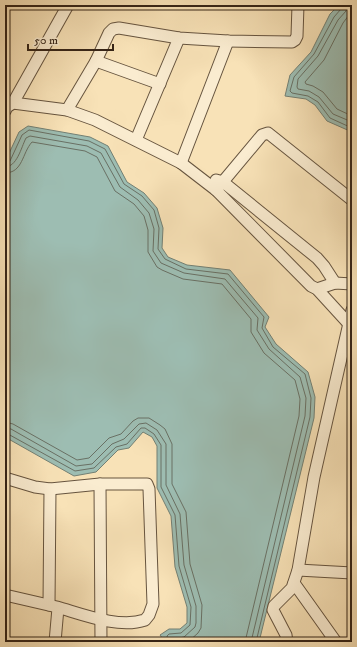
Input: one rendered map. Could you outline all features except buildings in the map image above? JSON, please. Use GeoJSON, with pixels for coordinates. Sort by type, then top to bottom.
{"type":"FeatureCollection","features":[{"type":"Feature","properties":{"kind":"street"},"geometry":{"type":"LineString","coordinates":[[5,111],[7,107],[13,103],[68,5]]}},
{"type":"Feature","properties":{"kind":"street"},"geometry":{"type":"LineString","coordinates":[[67,110],[96,61],[109,33],[113,29],[119,28],[179,38],[228,41],[292,42],[295,40],[298,5]]}},
{"type":"Feature","properties":{"kind":"street"},"geometry":{"type":"LineString","coordinates":[[136,140],[179,38]]}},
{"type":"Feature","properties":{"kind":"street"},"geometry":{"type":"LineString","coordinates":[[181,163],[228,41]]}},
{"type":"Feature","properties":{"kind":"street"},"geometry":{"type":"LineString","coordinates":[[96,61],[160,84]]}},
{"type":"Feature","properties":{"kind":"street"},"geometry":{"type":"LineString","coordinates":[[13,103],[67,110],[95,120],[181,163],[191,171],[220,186],[317,258],[336,283]]}},
{"type":"Feature","properties":{"kind":"street"},"geometry":{"type":"LineString","coordinates":[[220,186],[262,135],[268,133],[352,200]]}},
{"type":"Feature","properties":{"kind":"street"},"geometry":{"type":"LineString","coordinates":[[220,186],[311,286],[317,289],[349,324]]}},
{"type":"Feature","properties":{"kind":"street"},"geometry":{"type":"LineString","coordinates":[[317,289],[336,283],[352,284]]}},
{"type":"Feature","properties":{"kind":"street"},"geometry":{"type":"LineString","coordinates":[[287,642],[286,635],[273,610],[274,606],[292,588],[298,570],[314,477],[352,310]]}},
{"type":"Feature","properties":{"kind":"street"},"geometry":{"type":"LineString","coordinates":[[5,478],[35,487],[50,489],[100,484],[146,484],[149,489],[153,604],[149,615],[145,620],[132,623],[101,620],[53,606],[5,595]]}},
{"type":"Feature","properties":{"kind":"street"},"geometry":{"type":"LineString","coordinates":[[100,484],[101,642]]}},
{"type":"Feature","properties":{"kind":"street"},"geometry":{"type":"LineString","coordinates":[[50,489],[55,642]]}},
{"type":"Feature","properties":{"kind":"street"},"geometry":{"type":"LineString","coordinates":[[298,570],[352,573]]}},
{"type":"Feature","properties":{"kind":"street"},"geometry":{"type":"LineString","coordinates":[[294,583],[336,642]]}},
{"type":"Feature","properties":{"kind":"water"},"geometry":{"type":"Polygon","coordinates":[[[339,5],[352,5],[352,132],[327,121],[315,105],[306,99],[285,96],[290,75],[311,52],[330,14],[339,5]]]}},
{"type":"Feature","properties":{"kind":"water"},"geometry":{"type":"Polygon","coordinates":[[[28,126],[90,137],[108,146],[127,182],[144,193],[157,208],[163,228],[162,248],[168,257],[187,265],[230,270],[269,317],[265,327],[276,344],[308,372],[315,397],[314,418],[259,642],[165,642],[160,635],[169,629],[180,629],[187,623],[187,607],[175,567],[171,516],[157,488],[157,446],[152,437],[143,432],[129,448],[118,450],[96,472],[74,476],[5,437],[5,162],[19,132],[28,126]]]}}]}
